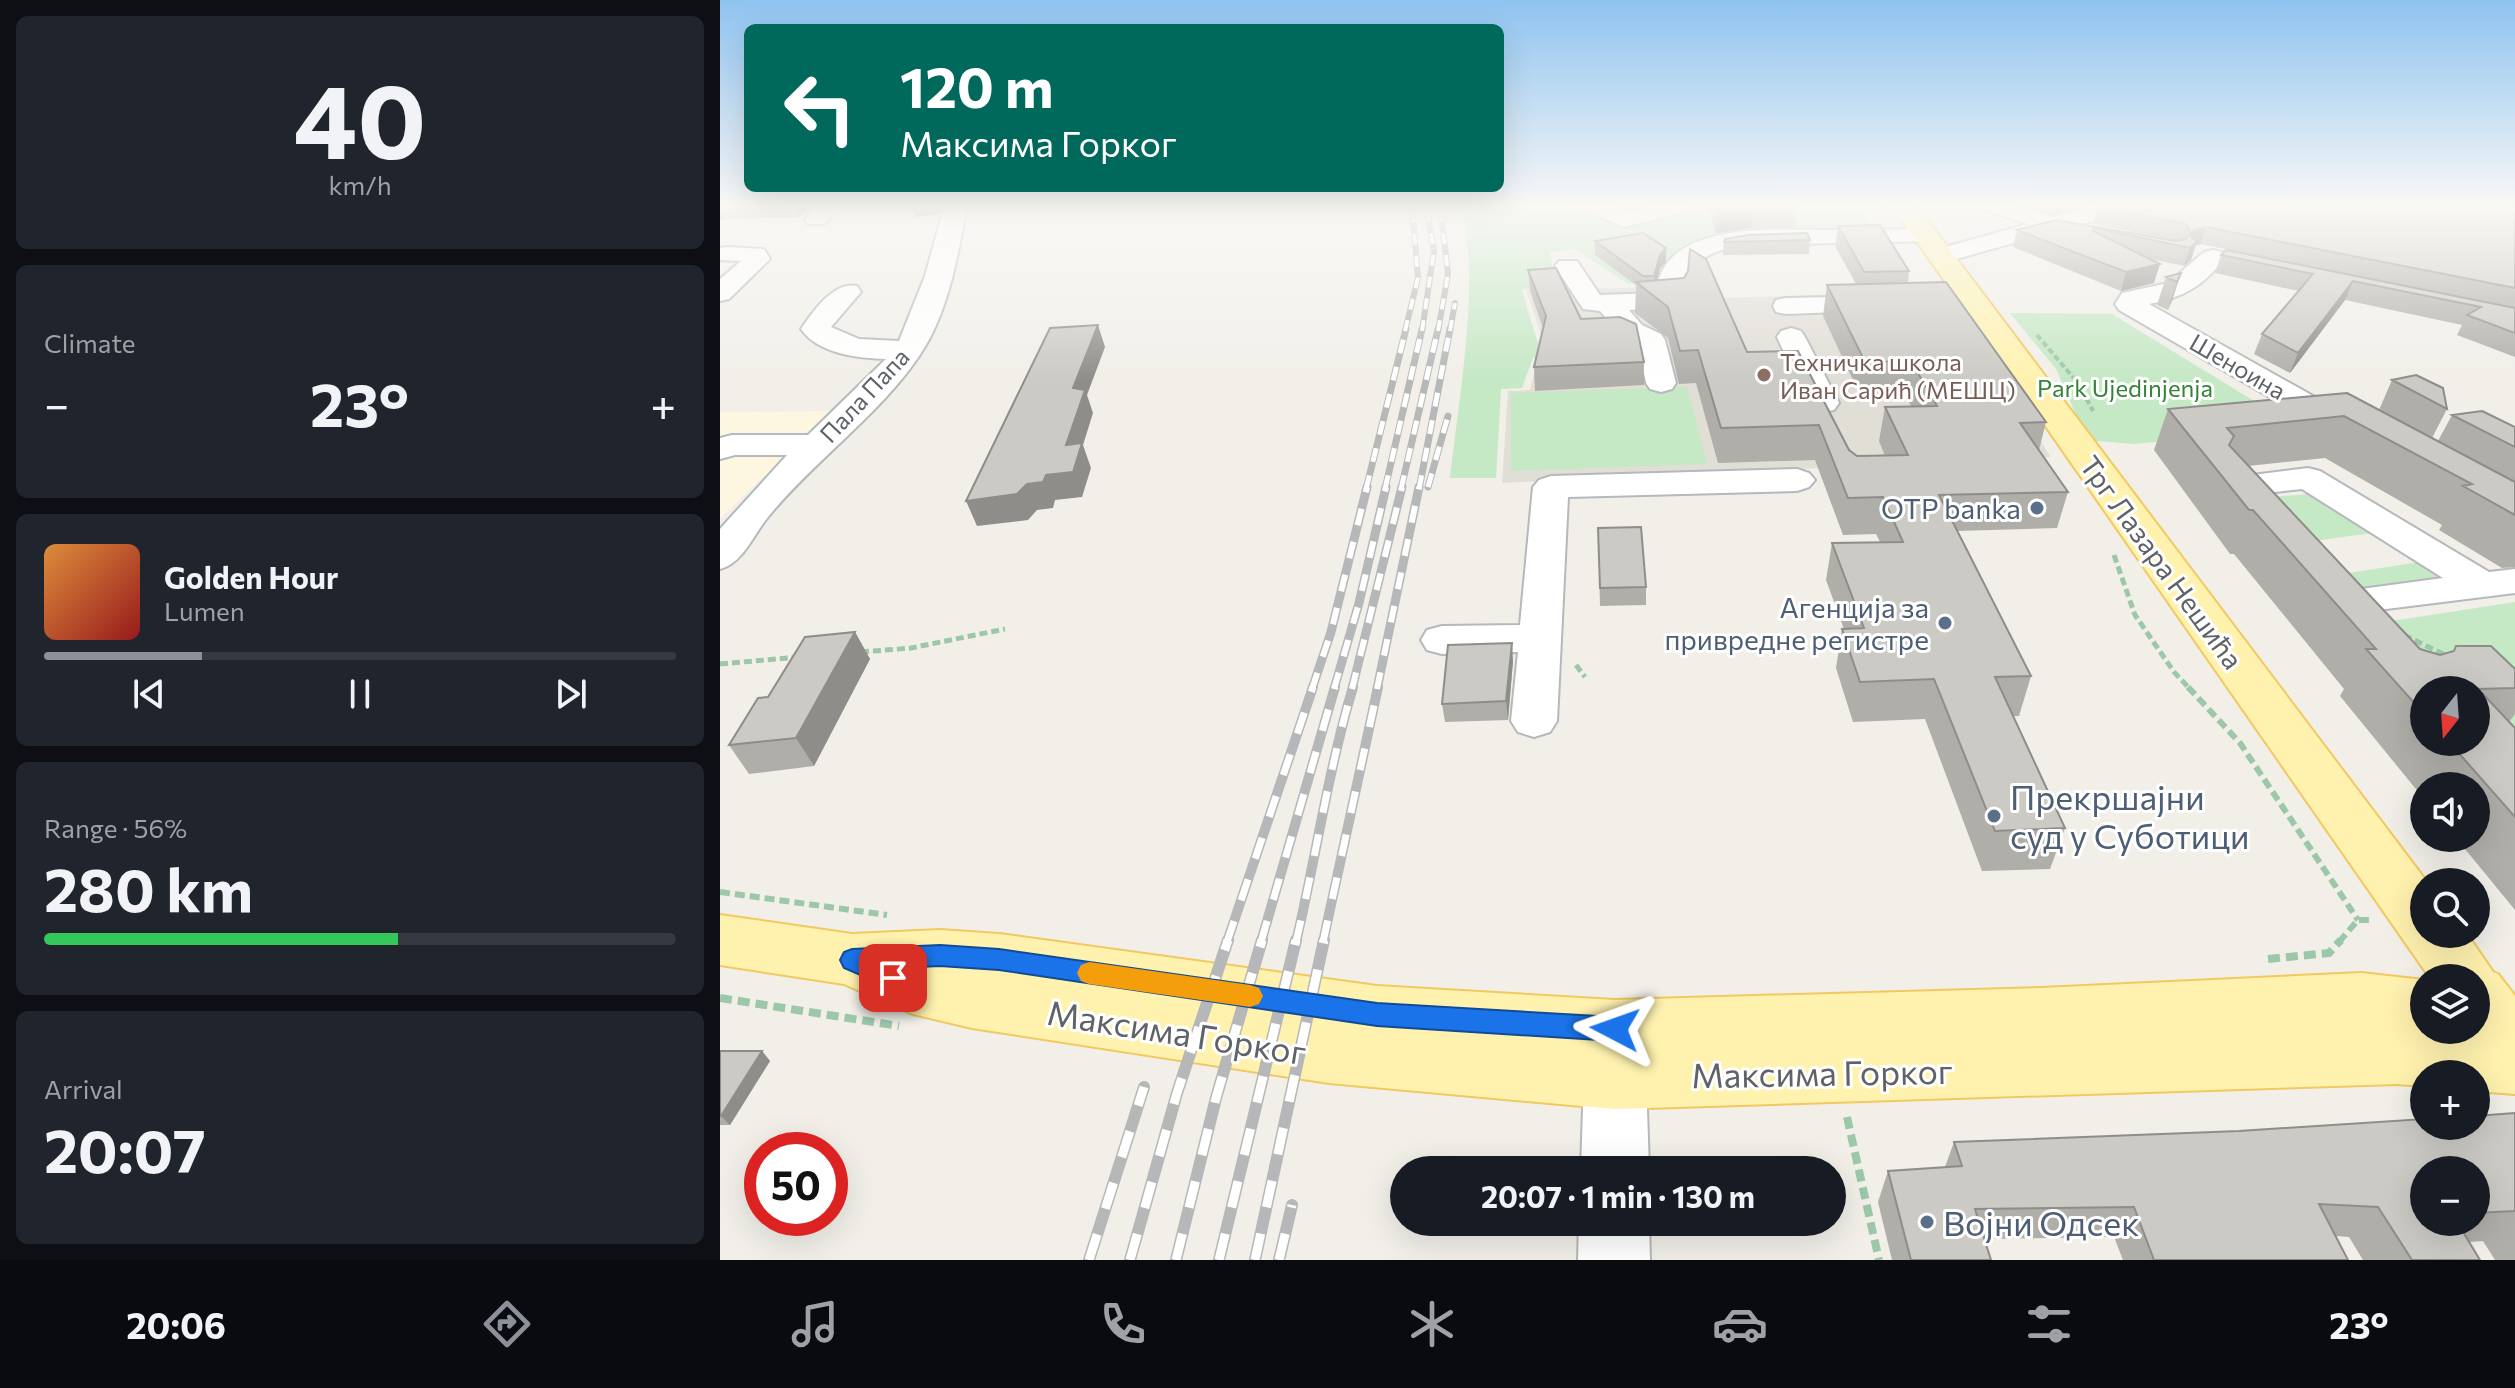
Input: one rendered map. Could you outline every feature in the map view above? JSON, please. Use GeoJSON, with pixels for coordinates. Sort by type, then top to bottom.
{"type":"FeatureCollection","features":[{"type":"Feature","properties":{"kind":"main road","name":"Трг Лазара Нешића"},"geometry":{"type":"LineString","coordinates":[[1945,263],[2410,902]]}},
{"type":"Feature","properties":{"kind":"main road","name":"Максима Горког"},"geometry":{"type":"LineString","coordinates":[[720,940],[852,960],[940,956],[999,960],[1377,1014],[1615,1029],[2011,1017],[2361,1001],[2410,1006]]}},
{"type":"Feature","properties":{"kind":"main road"},"geometry":{"type":"LineString","coordinates":[[2443,948],[2494,1019]]}},
{"type":"Feature","properties":{"kind":"main road","name":"Максима Горког"},"geometry":{"type":"LineString","coordinates":[[852,960],[913,987],[1003,1005],[1329,1053],[1615,1078],[2397,1054],[2494,1019]]}},
{"type":"Feature","properties":{"kind":"street"},"geometry":{"type":"LineString","coordinates":[[720,293],[754,263]]}},
{"type":"Feature","properties":{"kind":"street","name":"Пала Папа"},"geometry":{"type":"LineString","coordinates":[[720,557],[738,526],[800,445],[907,350],[919,330],[940,263]]}},
{"type":"Feature","properties":{"kind":"street"},"geometry":{"type":"LineString","coordinates":[[1568,266],[1592,303],[1608,303],[1671,301],[1668,294],[1671,279],[1685,263]]}},
{"type":"Feature","properties":{"kind":"street","name":"Шеноина"},"geometry":{"type":"LineString","coordinates":[[2202,263],[2187,285],[2156,296],[2131,299],[2128,304],[2373,443]]}},
{"type":"Feature","properties":{"kind":"street"},"geometry":{"type":"LineString","coordinates":[[848,292],[815,329],[830,341],[854,349],[907,350]]}},
{"type":"Feature","properties":{"kind":"street"},"geometry":{"type":"LineString","coordinates":[[1937,303],[1973,302]]}},
{"type":"Feature","properties":{"kind":"street"},"geometry":{"type":"LineString","coordinates":[[1608,303],[1632,331],[1651,340],[1661,383]]}},
{"type":"Feature","properties":{"kind":"street"},"geometry":{"type":"LineString","coordinates":[[1838,435],[1789,321],[1907,304]]}},
{"type":"Feature","properties":{"kind":"street"},"geometry":{"type":"LineString","coordinates":[[720,449],[732,445],[800,445]]}},
{"type":"Feature","properties":{"kind":"street"},"geometry":{"type":"LineString","coordinates":[[720,502],[800,445]]}},
{"type":"Feature","properties":{"kind":"street"},"geometry":{"type":"LineString","coordinates":[[2271,533],[2233,486],[2308,478],[2498,583]]}},
{"type":"Feature","properties":{"kind":"street"},"geometry":{"type":"LineString","coordinates":[[1534,721],[1551,487],[1797,480]]}},
{"type":"Feature","properties":{"kind":"street"},"geometry":{"type":"LineString","coordinates":[[2309,575],[2369,638]]}},
{"type":"Feature","properties":{"kind":"street"},"geometry":{"type":"LineString","coordinates":[[2338,603],[2498,583]]}},
{"type":"Feature","properties":{"kind":"street"},"geometry":{"type":"LineString","coordinates":[[1442,640],[1541,638]]}},
{"type":"Feature","properties":{"kind":"street"},"geometry":{"type":"LineString","coordinates":[[1615,1078],[1615,1156]]}},
{"type":"Feature","properties":{"kind":"street"},"geometry":{"type":"LineString","coordinates":[[1614,1236],[1614,1260]]}},
{"type":"Feature","properties":{"kind":"path"},"geometry":{"type":"LineString","coordinates":[[2114,554],[2135,615],[2174,672],[2240,743],[2358,920]]}},
{"type":"Feature","properties":{"kind":"path"},"geometry":{"type":"LineString","coordinates":[[2338,603],[2453,658]]}},
{"type":"Feature","properties":{"kind":"path"},"geometry":{"type":"LineString","coordinates":[[858,652],[911,648],[1005,629]]}},
{"type":"Feature","properties":{"kind":"path"},"geometry":{"type":"LineString","coordinates":[[720,664],[812,656]]}},
{"type":"Feature","properties":{"kind":"path"},"geometry":{"type":"LineString","coordinates":[[720,892],[893,916]]}},
{"type":"Feature","properties":{"kind":"path"},"geometry":{"type":"LineString","coordinates":[[2254,961],[2329,953],[2358,920],[2410,921]]}},
{"type":"Feature","properties":{"kind":"path"},"geometry":{"type":"LineString","coordinates":[[1847,1117],[1879,1260]]}},
{"type":"Feature","properties":{"kind":"shaded area","name":"Техничка школа Иван Сарић (МЕШЦ)"},"geometry":{"type":"Polygon","coordinates":[[[1674,287],[1677,299],[1939,292],[2051,457],[1502,483],[1508,391],[1530,390],[1537,360],[1549,358],[1526,290],[1674,287]]]}},
{"type":"Feature","properties":{"kind":"shaded area"},"geometry":{"type":"Polygon","coordinates":[[[833,411],[720,518],[720,412],[833,411]]]}},
{"type":"Feature","properties":{"kind":"green space"},"geometry":{"type":"Polygon","coordinates":[[[1469,263],[1552,263],[1556,286],[1522,290],[1542,357],[1533,358],[1522,388],[1501,389],[1496,478],[1450,478],[1469,299],[1469,263]]]}},
{"type":"Feature","properties":{"kind":"green space"},"geometry":{"type":"Polygon","coordinates":[[[1596,263],[1672,263],[1653,284],[1628,284],[1596,263]]]}},
{"type":"Feature","properties":{"kind":"green space","name":"Park Ujedinjenja"},"geometry":{"type":"Polygon","coordinates":[[[2010,313],[2112,314],[2300,429],[2134,444],[2087,440],[2056,369],[2010,313]]]}},
{"type":"Feature","properties":{"kind":"green space"},"geometry":{"type":"Polygon","coordinates":[[[1687,387],[1707,464],[1511,471],[1511,393],[1687,387]]]}},
{"type":"Feature","properties":{"kind":"green space"},"geometry":{"type":"Polygon","coordinates":[[[2311,494],[2372,533],[2292,544],[2256,498],[2311,494]]]}},
{"type":"Feature","properties":{"kind":"green space"},"geometry":{"type":"Polygon","coordinates":[[[2439,559],[2462,576],[2358,592],[2336,575],[2439,559]]]}},
{"type":"Feature","properties":{"kind":"green space"},"geometry":{"type":"Polygon","coordinates":[[[2515,602],[2515,747],[2490,710],[2490,676],[2445,676],[2392,621],[2515,602]]]}},
{"type":"Feature","properties":{"kind":"building"},"geometry":{"type":"Polygon","coordinates":[[[1625,263],[1658,263],[1654,276],[1643,276],[1625,263]]]}},
{"type":"Feature","properties":{"kind":"building"},"geometry":{"type":"Polygon","coordinates":[[[1689,263],[1708,263],[1747,352],[1798,351],[1849,450],[1857,456],[1908,455],[1885,407],[1937,406],[1911,361],[1865,362],[1827,285],[1946,282],[2046,422],[2020,423],[2068,492],[1939,495],[2031,676],[1995,677],[2065,828],[1995,831],[1934,679],[1860,682],[1842,629],[1864,628],[1832,543],[1903,542],[1883,497],[1848,498],[1819,425],[1721,428],[1698,350],[1680,351],[1668,307],[1636,282],[1684,278],[1689,263]]]}},
{"type":"Feature","properties":{"kind":"building"},"geometry":{"type":"Polygon","coordinates":[[[1859,263],[1904,263],[1909,271],[1864,272],[1859,263]]]}},
{"type":"Feature","properties":{"kind":"building"},"geometry":{"type":"Polygon","coordinates":[[[2102,263],[2160,264],[2126,272],[2102,263]]]}},
{"type":"Feature","properties":{"kind":"building"},"geometry":{"type":"Polygon","coordinates":[[[2259,263],[2290,263],[2515,308],[2515,333],[2467,315],[2481,307],[2353,281],[2298,353],[2262,334],[2313,274],[2259,263]]]}},
{"type":"Feature","properties":{"kind":"building"},"geometry":{"type":"Polygon","coordinates":[[[2387,263],[2515,263],[2515,288],[2387,263]]]}},
{"type":"Feature","properties":{"kind":"building"},"geometry":{"type":"Polygon","coordinates":[[[1556,268],[1581,319],[1620,317],[1636,324],[1644,362],[1534,367],[1546,316],[1528,270],[1556,268]]]}},
{"type":"Feature","properties":{"kind":"building"},"geometry":{"type":"Polygon","coordinates":[[[2181,273],[2177,282],[2166,277],[2181,273]]]}},
{"type":"Feature","properties":{"kind":"building"},"geometry":{"type":"Polygon","coordinates":[[[1098,325],[1073,388],[1085,390],[1066,445],[1082,443],[1073,472],[1046,475],[1043,482],[1027,484],[1017,494],[966,501],[1050,328],[1098,325]]]}},
{"type":"Feature","properties":{"kind":"building"},"geometry":{"type":"Polygon","coordinates":[[[2416,375],[2443,388],[2447,409],[2392,380],[2416,375]]]}},
{"type":"Feature","properties":{"kind":"building"},"geometry":{"type":"Polygon","coordinates":[[[2347,393],[2515,482],[2515,515],[2463,486],[2472,484],[2344,416],[2227,428],[2234,436],[2229,445],[2420,649],[2440,655],[2454,651],[2456,646],[2491,646],[2515,669],[2515,688],[2490,689],[2490,676],[2410,676],[2410,698],[2366,649],[2376,649],[2253,510],[2249,510],[2168,409],[2347,393]]]}},
{"type":"Feature","properties":{"kind":"building"},"geometry":{"type":"Polygon","coordinates":[[[2482,411],[2515,427],[2515,447],[2452,415],[2482,411]]]}},
{"type":"Feature","properties":{"kind":"building"},"geometry":{"type":"Polygon","coordinates":[[[1641,527],[1646,587],[1600,588],[1598,528],[1641,527]]]}},
{"type":"Feature","properties":{"kind":"building"},"geometry":{"type":"Polygon","coordinates":[[[855,632],[796,738],[729,745],[758,698],[768,697],[805,637],[855,632]]]}},
{"type":"Feature","properties":{"kind":"building"},"geometry":{"type":"Polygon","coordinates":[[[1512,643],[1506,701],[1442,704],[1448,645],[1512,643]]]}},
{"type":"Feature","properties":{"kind":"building"},"geometry":{"type":"Polygon","coordinates":[[[2490,702],[2515,728],[2515,817],[2490,789],[2490,772],[2475,772],[2461,756],[2490,756],[2490,702]]]}},
{"type":"Feature","properties":{"kind":"building"},"geometry":{"type":"Polygon","coordinates":[[[720,1051],[762,1051],[721,1116],[720,1116],[720,1051]]]}},
{"type":"Feature","properties":{"kind":"building"},"geometry":{"type":"Polygon","coordinates":[[[2515,1113],[2515,1211],[2490,1212],[2490,1156],[2410,1156],[2410,1236],[2465,1236],[2480,1260],[2412,1260],[2378,1207],[2319,1204],[2348,1260],[2154,1260],[2134,1207],[1975,1209],[1991,1260],[1911,1260],[1888,1171],[1962,1166],[1954,1142],[2239,1131],[2410,1120],[2410,1140],[2490,1140],[2490,1115],[2515,1113]]]}},
{"type":"Feature","properties":{"kind":"railway"},"geometry":{"type":"LineString","coordinates":[[1405,331],[1418,278],[1417,263]]}},
{"type":"Feature","properties":{"kind":"railway"},"geometry":{"type":"LineString","coordinates":[[1422,331],[1432,263]]}},
{"type":"Feature","properties":{"kind":"railway"},"geometry":{"type":"LineString","coordinates":[[1438,331],[1448,274],[1447,263]]}},
{"type":"Feature","properties":{"kind":"railway"},"geometry":{"type":"LineString","coordinates":[[1450,331],[1455,303]]}},
{"type":"Feature","properties":{"kind":"railway"},"geometry":{"type":"LineString","coordinates":[[1366,489],[1406,329]]}},
{"type":"Feature","properties":{"kind":"railway"},"geometry":{"type":"LineString","coordinates":[[1385,489],[1422,329]]}},
{"type":"Feature","properties":{"kind":"railway"},"geometry":{"type":"LineString","coordinates":[[1401,489],[1438,329]]}},
{"type":"Feature","properties":{"kind":"railway"},"geometry":{"type":"LineString","coordinates":[[1419,489],[1450,329]]}},
{"type":"Feature","properties":{"kind":"railway"},"geometry":{"type":"LineString","coordinates":[[1428,487],[1448,416]]}},
{"type":"Feature","properties":{"kind":"railway"},"geometry":{"type":"LineString","coordinates":[[1312,689],[1331,632],[1367,487]]}},
{"type":"Feature","properties":{"kind":"railway"},"geometry":{"type":"LineString","coordinates":[[1334,689],[1359,603],[1386,487]]}},
{"type":"Feature","properties":{"kind":"railway"},"geometry":{"type":"LineString","coordinates":[[1352,689],[1402,487]]}},
{"type":"Feature","properties":{"kind":"railway"},"geometry":{"type":"LineString","coordinates":[[1377,689],[1419,487]]}},
{"type":"Feature","properties":{"kind":"railway"},"geometry":{"type":"LineString","coordinates":[[1227,942],[1313,687]]}},
{"type":"Feature","properties":{"kind":"railway"},"geometry":{"type":"LineString","coordinates":[[1261,942],[1335,687]]}},
{"type":"Feature","properties":{"kind":"railway"},"geometry":{"type":"LineString","coordinates":[[1296,942],[1336,750],[1353,687]]}},
{"type":"Feature","properties":{"kind":"railway"},"geometry":{"type":"LineString","coordinates":[[1323,942],[1378,687]]}},
{"type":"Feature","properties":{"kind":"railway"},"geometry":{"type":"LineString","coordinates":[[1130,1260],[1177,1093],[1228,940]]}},
{"type":"Feature","properties":{"kind":"railway"},"geometry":{"type":"LineString","coordinates":[[1176,1260],[1216,1098],[1262,940]]}},
{"type":"Feature","properties":{"kind":"railway"},"geometry":{"type":"LineString","coordinates":[[1219,1260],[1296,940]]}},
{"type":"Feature","properties":{"kind":"railway"},"geometry":{"type":"LineString","coordinates":[[1255,1260],[1324,940]]}},
{"type":"Feature","properties":{"kind":"railway"},"geometry":{"type":"LineString","coordinates":[[1089,1260],[1144,1087]]}},
{"type":"Feature","properties":{"kind":"railway"},"geometry":{"type":"LineString","coordinates":[[1279,1260],[1292,1205]]}},
{"type":"Feature","properties":{"kind":"slow traffic"},"geometry":{"type":"LineString","coordinates":[[1089,973],[1250,996]]}},
{"type":"Feature","properties":{"kind":"place","name":"Техничка школа Иван Сарић (МЕШЦ)"},"geometry":{"type":"Point","coordinates":[1764,375]}},
{"type":"Feature","properties":{"kind":"place","name":"OTP banka"},"geometry":{"type":"Point","coordinates":[2037,508]}},
{"type":"Feature","properties":{"kind":"place","name":"Агенција за привредне регистре"},"geometry":{"type":"Point","coordinates":[1945,623]}},
{"type":"Feature","properties":{"kind":"place","name":"Прекршајни суд у Суботици"},"geometry":{"type":"Point","coordinates":[1994,816]}},
{"type":"Feature","properties":{"kind":"place","name":"Војни Одсек"},"geometry":{"type":"Point","coordinates":[1927,1222]}},
{"type":"Feature","properties":{"kind":"route"},"geometry":{"type":"LineString","coordinates":[[893,978],[852,960],[940,956],[999,960],[1377,1014],[1615,1029]]}}]}
